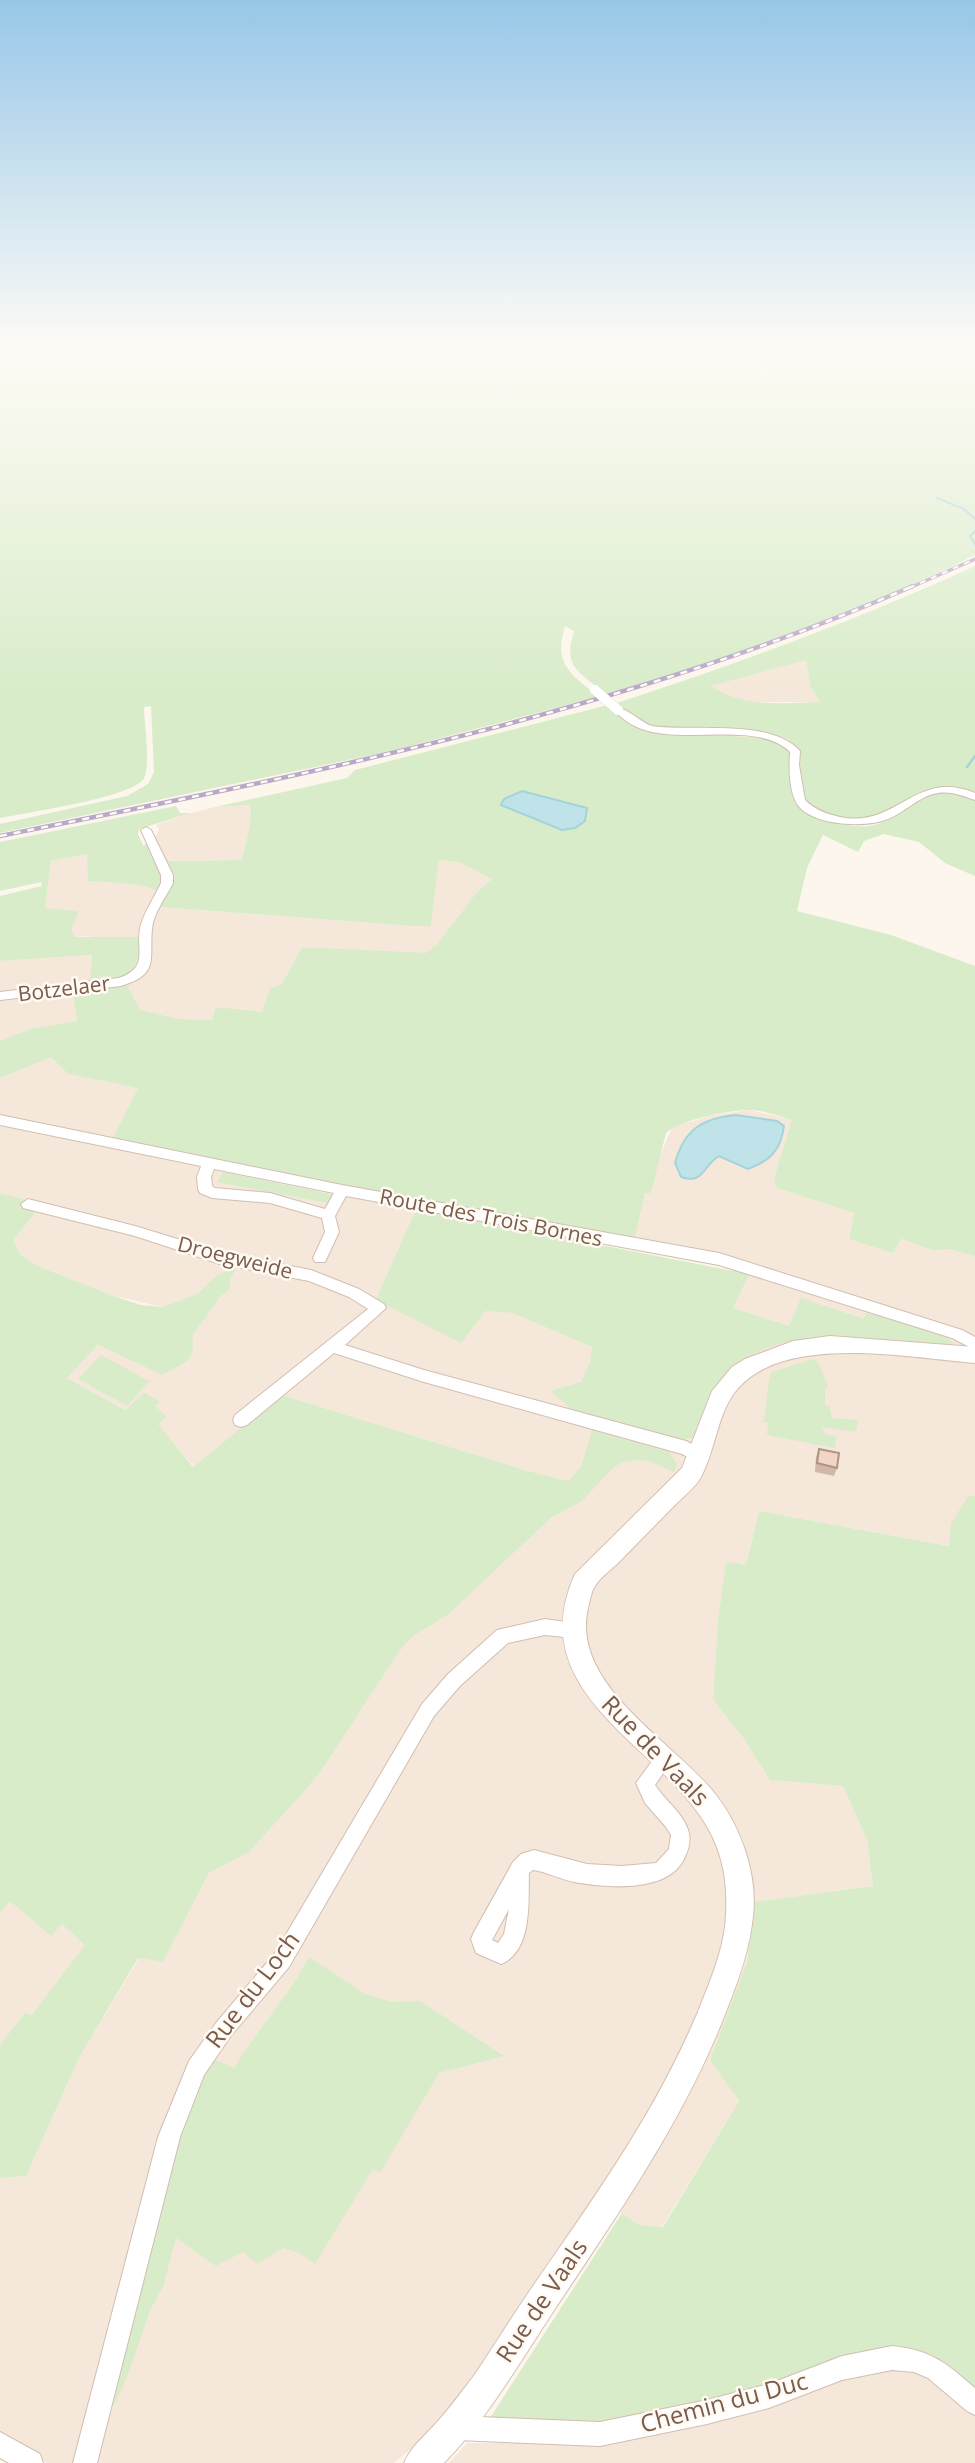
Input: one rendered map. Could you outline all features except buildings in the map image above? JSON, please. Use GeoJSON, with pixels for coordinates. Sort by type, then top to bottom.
{"type":"FeatureCollection","features":[{"type":"Feature","properties":{"kind":"main road","name":"Rue de Vaals"},"geometry":{"type":"LineString","coordinates":[[421,2463],[456,2428],[603,2211],[665,2108],[699,2042],[734,1955],[741,1896],[738,1870],[722,1827],[706,1802],[611,1707],[581,1666],[573,1630],[578,1595],[583,1582],[691,1474],[723,1391],[740,1373],[770,1356],[793,1349],[830,1344],[975,1355]]}},
{"type":"Feature","properties":{"kind":"street"},"geometry":{"type":"LineString","coordinates":[[595,690],[618,710],[649,729],[760,736],[789,743],[795,751],[794,765],[800,801],[816,813],[840,821],[858,823],[883,819],[922,796],[940,790],[949,789],[975,797]]}},
{"type":"Feature","properties":{"kind":"street","name":"Botzelaer"},"geometry":{"type":"LineString","coordinates":[[0,996],[121,982],[134,977],[141,970],[147,956],[146,927],[167,883],[167,874],[146,830]]}},
{"type":"Feature","properties":{"kind":"street","name":"Route des Trois Bornes"},"geometry":{"type":"LineString","coordinates":[[0,1120],[342,1190],[719,1259],[957,1334],[975,1344]]}},
{"type":"Feature","properties":{"kind":"street"},"geometry":{"type":"LineString","coordinates":[[209,1163],[204,1177],[205,1189],[212,1193],[270,1198],[328,1215],[332,1222],[332,1232],[320,1258]]}},
{"type":"Feature","properties":{"kind":"street"},"geometry":{"type":"LineString","coordinates":[[328,1215],[342,1190]]}},
{"type":"Feature","properties":{"kind":"street","name":"Droegweide"},"geometry":{"type":"LineString","coordinates":[[28,1204],[135,1231],[220,1258],[321,1279],[354,1293],[379,1308],[241,1420]]}},
{"type":"Feature","properties":{"kind":"street"},"geometry":{"type":"LineString","coordinates":[[333,1348],[436,1380],[685,1448],[699,1457]]}},
{"type":"Feature","properties":{"kind":"street","name":"Rue du Loch"},"geometry":{"type":"LineString","coordinates":[[85,2463],[169,2137],[196,2068],[208,2049],[282,1960],[428,1710],[454,1681],[503,1636],[545,1627],[573,1630]]}},
{"type":"Feature","properties":{"kind":"street"},"geometry":{"type":"LineString","coordinates":[[520,1869],[527,1861],[534,1860],[580,1874],[659,1872],[680,1850],[680,1835],[672,1816],[647,1791],[645,1783],[664,1759]]}},
{"type":"Feature","properties":{"kind":"street","name":"Chemin du Duc"},"geometry":{"type":"LineString","coordinates":[[456,2428],[600,2434],[769,2396],[842,2368],[892,2358],[915,2360],[936,2370],[975,2403]]}},
{"type":"Feature","properties":{"kind":"street"},"geometry":{"type":"LineString","coordinates":[[0,2444],[31,2463]]}},
{"type":"Feature","properties":{"kind":"shaded area"},"geometry":{"type":"Polygon","coordinates":[[[806,659],[810,686],[820,702],[744,702],[728,697],[711,686],[806,659]]]}},
{"type":"Feature","properties":{"kind":"shaded area"},"geometry":{"type":"Polygon","coordinates":[[[251,805],[250,825],[242,860],[167,861],[155,838],[159,830],[156,825],[215,807],[251,805]]]}},
{"type":"Feature","properties":{"kind":"shaded area"},"geometry":{"type":"Polygon","coordinates":[[[87,854],[89,881],[126,882],[166,892],[160,907],[411,926],[431,926],[439,860],[459,862],[492,879],[477,892],[437,944],[426,954],[303,947],[282,984],[270,988],[262,1013],[217,1007],[212,1020],[180,1019],[140,1010],[115,986],[74,992],[77,1021],[30,1029],[0,1041],[0,961],[92,955],[91,981],[116,978],[89,936],[75,937],[45,909],[51,861],[87,854]]]}},
{"type":"Feature","properties":{"kind":"shaded area"},"geometry":{"type":"Polygon","coordinates":[[[51,1057],[68,1074],[138,1088],[114,1138],[125,1141],[120,1150],[223,1172],[218,1181],[327,1203],[332,1200],[331,1194],[416,1209],[377,1300],[512,1313],[592,1347],[735,1269],[633,1250],[645,1193],[672,1127],[713,1115],[750,1110],[793,1120],[774,1177],[778,1188],[854,1213],[849,1239],[900,1239],[934,1251],[948,1249],[975,1256],[975,1496],[969,1495],[950,1546],[759,1511],[746,1565],[726,1563],[718,1619],[713,1700],[744,1739],[770,1780],[843,1786],[867,1840],[873,1886],[753,1902],[747,1962],[710,2060],[739,2101],[662,2227],[639,2225],[622,2213],[596,2202],[531,2301],[434,2430],[394,2463],[47,2463],[13,2444],[0,2433],[0,2178],[26,2176],[78,2060],[139,1958],[163,1962],[209,1873],[249,1852],[303,1793],[321,1771],[399,1652],[412,1637],[449,1614],[551,1518],[582,1501],[582,1464],[569,1481],[528,1471],[282,1395],[194,1467],[157,1424],[155,1406],[159,1402],[144,1392],[127,1410],[67,1378],[98,1345],[162,1375],[221,1296],[230,1289],[231,1278],[235,1272],[217,1275],[197,1294],[162,1307],[111,1295],[38,1266],[21,1255],[13,1240],[33,1216],[39,1204],[0,1193],[0,1078],[51,1057]]]}},
{"type":"Feature","properties":{"kind":"shaded area"},"geometry":{"type":"Polygon","coordinates":[[[14,1882],[86,1945],[32,2016],[0,2045],[0,1912],[9,1900],[14,1882]]]}},
{"type":"Feature","properties":{"kind":"shaded area"},"geometry":{"type":"Polygon","coordinates":[[[894,2366],[916,2370],[975,2411],[975,2463],[449,2463],[467,2443],[601,2443],[894,2366]]]}},
{"type":"Feature","properties":{"kind":"green space"},"geometry":{"type":"Polygon","coordinates":[[[0,465],[975,465],[975,555],[840,615],[747,649],[607,695],[576,669],[570,654],[574,631],[565,626],[561,651],[563,660],[573,675],[598,697],[391,751],[0,833],[0,824],[127,796],[148,784],[154,772],[151,706],[144,707],[146,771],[144,778],[136,785],[101,798],[0,818],[0,465]]]}},
{"type":"Feature","properties":{"kind":"green space"},"geometry":{"type":"Polygon","coordinates":[[[975,566],[975,794],[945,787],[923,792],[882,817],[842,819],[807,806],[799,793],[798,751],[788,739],[770,734],[650,728],[614,704],[796,640],[975,566]],[[806,660],[711,686],[750,701],[820,702],[810,686],[806,660]]]}},
{"type":"Feature","properties":{"kind":"green space"},"geometry":{"type":"Polygon","coordinates":[[[608,705],[659,732],[767,738],[791,749],[797,799],[841,823],[874,825],[936,793],[948,791],[975,798],[975,876],[945,863],[919,842],[884,834],[864,841],[858,852],[823,835],[807,868],[797,911],[891,935],[975,966],[975,1256],[948,1249],[934,1251],[901,1239],[893,1253],[849,1239],[854,1213],[777,1188],[774,1178],[792,1120],[760,1111],[741,1110],[705,1117],[682,1124],[666,1133],[651,1193],[645,1193],[635,1239],[207,1160],[113,1138],[138,1088],[68,1074],[51,1057],[0,1078],[0,1041],[30,1029],[77,1021],[73,992],[126,983],[140,1010],[180,1019],[212,1020],[216,1007],[262,1012],[270,988],[282,984],[302,947],[426,953],[437,944],[477,892],[492,879],[459,862],[439,860],[431,926],[411,926],[160,907],[165,893],[137,885],[88,881],[87,854],[51,861],[45,908],[79,911],[71,930],[75,937],[142,937],[137,961],[129,973],[114,979],[90,982],[92,955],[0,961],[0,896],[42,886],[41,882],[0,891],[0,842],[176,806],[180,813],[191,813],[139,829],[138,834],[143,845],[157,842],[168,861],[242,860],[250,825],[251,805],[215,807],[347,778],[355,770],[608,705]]]}},
{"type":"Feature","properties":{"kind":"green space"},"geometry":{"type":"Polygon","coordinates":[[[223,1172],[331,1194],[332,1200],[327,1203],[217,1182],[223,1172]]]}},
{"type":"Feature","properties":{"kind":"green space"},"geometry":{"type":"Polygon","coordinates":[[[0,1193],[39,1203],[33,1216],[13,1240],[21,1255],[38,1266],[141,1305],[162,1307],[197,1294],[217,1275],[238,1266],[231,1278],[230,1289],[221,1296],[192,1336],[192,1352],[182,1365],[162,1375],[98,1345],[67,1378],[126,1410],[144,1392],[160,1402],[155,1406],[167,1417],[158,1424],[193,1467],[282,1395],[528,1471],[569,1481],[582,1464],[592,1430],[669,1452],[677,1464],[674,1472],[648,1461],[637,1460],[623,1462],[614,1467],[582,1501],[551,1518],[449,1614],[412,1637],[399,1652],[321,1771],[303,1793],[249,1852],[209,1873],[163,1962],[138,1958],[78,2060],[26,2176],[0,2178],[0,2045],[25,2013],[32,2015],[85,1945],[62,1924],[51,1936],[10,1901],[0,1912],[0,1193]]]}},
{"type":"Feature","properties":{"kind":"green space"},"geometry":{"type":"Polygon","coordinates":[[[416,1209],[749,1274],[733,1308],[789,1326],[801,1298],[864,1319],[866,1313],[913,1325],[938,1334],[954,1344],[950,1346],[875,1339],[817,1338],[767,1348],[744,1364],[694,1437],[682,1440],[576,1414],[551,1391],[581,1382],[590,1363],[592,1347],[512,1313],[485,1311],[461,1343],[376,1300],[416,1209]]]}},
{"type":"Feature","properties":{"kind":"green space"},"geometry":{"type":"Polygon","coordinates":[[[101,1355],[149,1381],[127,1406],[78,1379],[101,1355]]]}},
{"type":"Feature","properties":{"kind":"green space"},"geometry":{"type":"Polygon","coordinates":[[[814,1359],[819,1364],[828,1386],[825,1390],[825,1405],[829,1406],[832,1418],[858,1420],[856,1432],[822,1427],[825,1434],[836,1436],[835,1448],[767,1435],[768,1423],[763,1422],[771,1372],[814,1359]]]}},
{"type":"Feature","properties":{"kind":"green space"},"geometry":{"type":"Polygon","coordinates":[[[969,1495],[975,1496],[975,2393],[942,2363],[765,2387],[598,2424],[490,2418],[622,2213],[639,2225],[663,2227],[739,2101],[710,2060],[747,1962],[753,1902],[873,1886],[867,1840],[843,1786],[770,1780],[744,1739],[713,1700],[718,1619],[726,1562],[746,1565],[759,1511],[949,1546],[951,1523],[969,1495]]]}},
{"type":"Feature","properties":{"kind":"green space"},"geometry":{"type":"Polygon","coordinates":[[[309,1957],[365,1994],[393,2002],[420,2001],[504,2056],[439,2073],[380,2173],[373,2169],[315,2264],[299,2253],[283,2248],[257,2264],[243,2252],[216,2266],[176,2238],[163,2287],[151,2308],[127,2377],[116,2402],[102,2411],[180,2128],[212,2058],[234,2068],[292,1986],[309,1957]]]}},
{"type":"Feature","properties":{"kind":"water"},"geometry":{"type":"Polygon","coordinates":[[[522,791],[587,808],[585,821],[575,828],[562,830],[501,805],[504,799],[522,791]]]}},
{"type":"Feature","properties":{"kind":"water"},"geometry":{"type":"Polygon","coordinates":[[[736,1115],[777,1121],[784,1126],[780,1142],[773,1154],[748,1169],[719,1156],[699,1176],[689,1179],[681,1177],[675,1163],[689,1134],[713,1119],[736,1115]]]}},
{"type":"Feature","properties":{"kind":"waterway"},"geometry":{"type":"LineString","coordinates":[[937,498],[964,509],[975,519]]}},
{"type":"Feature","properties":{"kind":"waterway"},"geometry":{"type":"LineString","coordinates":[[975,531],[970,536],[975,544]]}},
{"type":"Feature","properties":{"kind":"waterway"},"geometry":{"type":"LineString","coordinates":[[967,767],[975,756]]}},
{"type":"Feature","properties":{"kind":"railway"},"geometry":{"type":"LineString","coordinates":[[909,588],[975,559]]}},
{"type":"Feature","properties":{"kind":"railway"},"geometry":{"type":"LineString","coordinates":[[0,836],[348,763],[578,705],[803,631],[913,586]]}}]}
